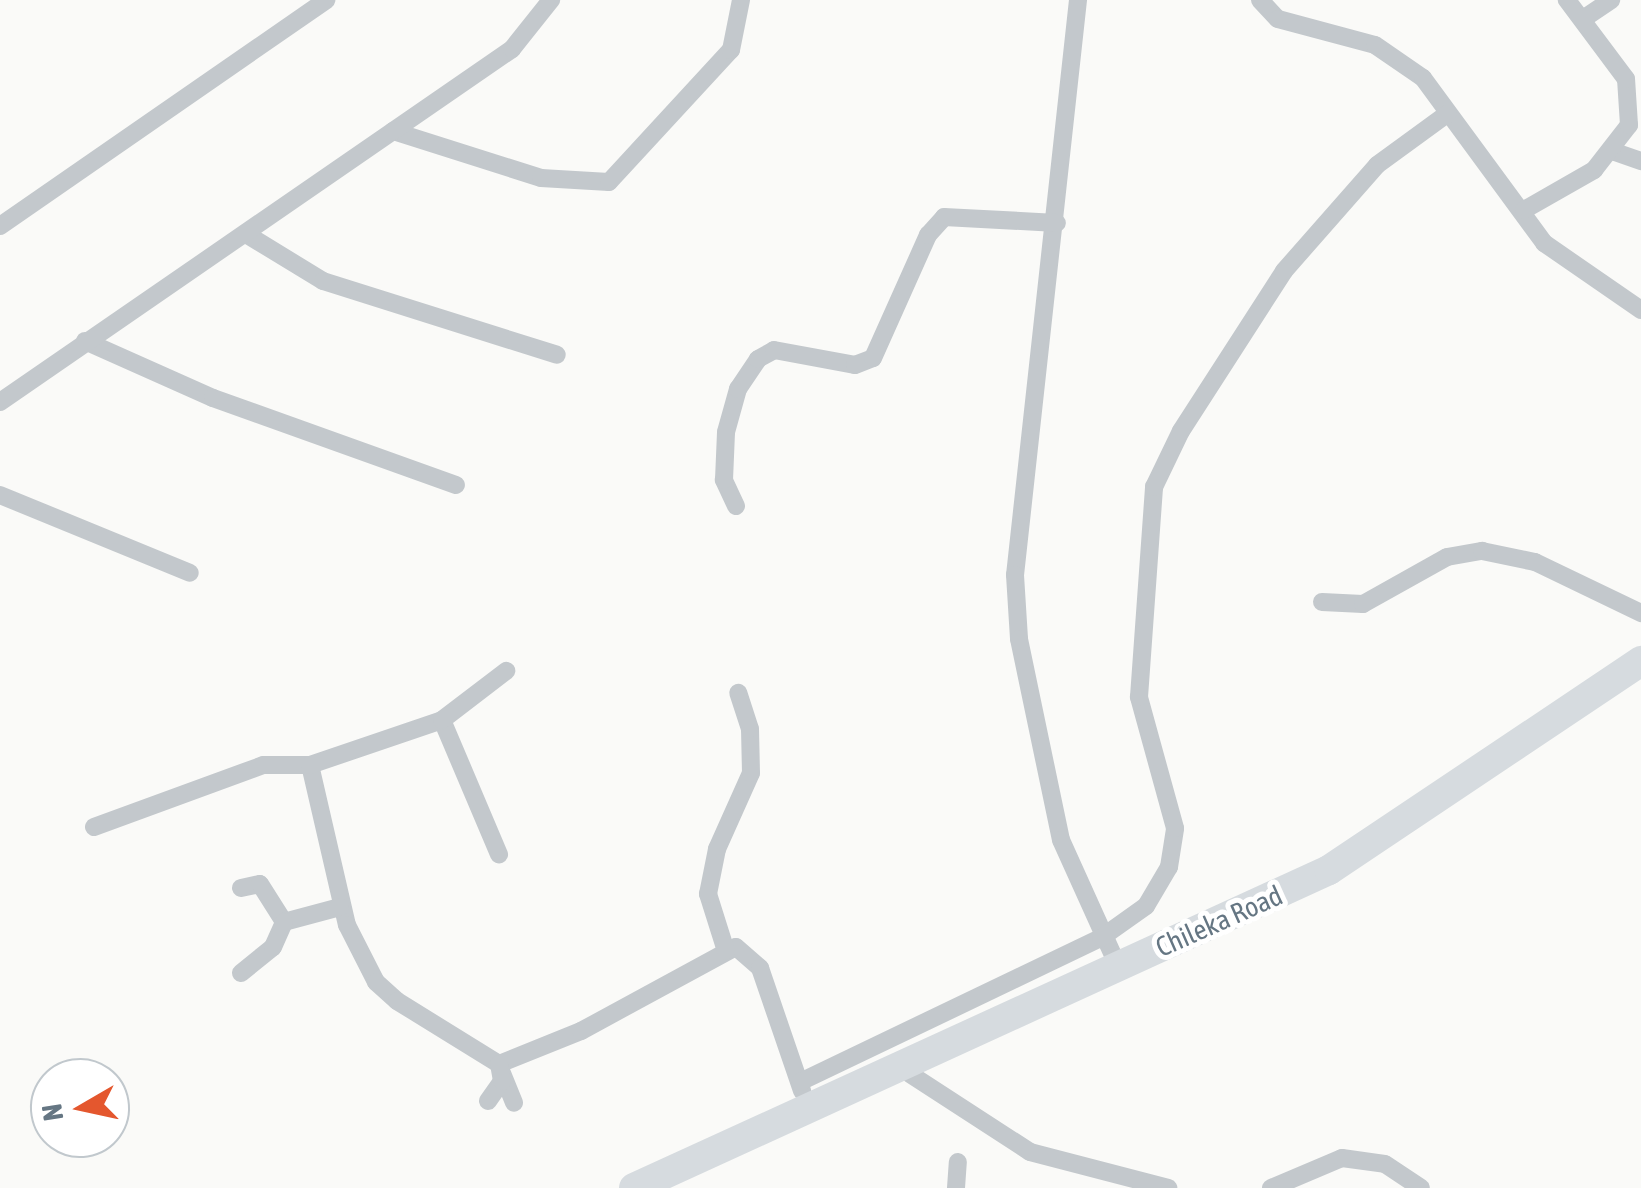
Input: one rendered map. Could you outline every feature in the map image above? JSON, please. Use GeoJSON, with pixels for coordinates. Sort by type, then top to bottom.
{"type":"FeatureCollection","features":[{"type":"Feature","properties":{"kind":"highway","name":"Chileka Road"},"geometry":{"type":"LineString","coordinates":[[634,1188],[764,1124],[803,1093],[1118,966],[1330,870],[1641,660]]}},
{"type":"Feature","properties":{"kind":"highway"},"geometry":{"type":"LineString","coordinates":[[676,1188],[910,1074],[1271,915],[1414,834],[1641,676]]}},
{"type":"Feature","properties":{"kind":"street"},"geometry":{"type":"LineString","coordinates":[[0,226],[326,0]]}},
{"type":"Feature","properties":{"kind":"street"},"geometry":{"type":"LineString","coordinates":[[0,402],[512,48],[551,0]]}},
{"type":"Feature","properties":{"kind":"street"},"geometry":{"type":"LineString","coordinates":[[394,131],[541,178],[609,182],[731,50],[741,0]]}},
{"type":"Feature","properties":{"kind":"street"},"geometry":{"type":"LineString","coordinates":[[1078,0],[1057,223],[1017,518],[1016,591],[1061,840],[1102,938],[1118,966]]}},
{"type":"Feature","properties":{"kind":"street"},"geometry":{"type":"LineString","coordinates":[[1260,0],[1278,19],[1398,57],[1524,210],[1558,258],[1641,310]]}},
{"type":"Feature","properties":{"kind":"street"},"geometry":{"type":"LineString","coordinates":[[1524,210],[1615,152],[1632,103],[1610,50],[1567,0]]}},
{"type":"Feature","properties":{"kind":"street"},"geometry":{"type":"LineString","coordinates":[[1584,20],[1612,0]]}},
{"type":"Feature","properties":{"kind":"street"},"geometry":{"type":"LineString","coordinates":[[488,1101],[501,1068],[581,1031],[736,947],[760,968],[803,1093],[1137,917],[1174,851],[1176,828],[1139,697],[1154,487],[1181,431],[1284,270],[1377,165],[1447,114]]}},
{"type":"Feature","properties":{"kind":"street"},"geometry":{"type":"LineString","coordinates":[[1615,152],[1641,161]]}},
{"type":"Feature","properties":{"kind":"street"},"geometry":{"type":"LineString","coordinates":[[736,506],[724,480],[726,432],[738,389],[758,358],[774,350],[855,365],[873,358],[928,235],[944,218],[1057,223]]}},
{"type":"Feature","properties":{"kind":"street"},"geometry":{"type":"LineString","coordinates":[[246,234],[324,281],[557,356]]}},
{"type":"Feature","properties":{"kind":"street"},"geometry":{"type":"LineString","coordinates":[[85,340],[212,398],[456,485]]}},
{"type":"Feature","properties":{"kind":"street"},"geometry":{"type":"LineString","coordinates":[[0,496],[190,574]]}},
{"type":"Feature","properties":{"kind":"street"},"geometry":{"type":"LineString","coordinates":[[1322,602],[1363,604],[1448,557],[1482,551],[1534,562],[1641,613]]}},
{"type":"Feature","properties":{"kind":"street"},"geometry":{"type":"LineString","coordinates":[[94,828],[277,761],[310,765],[442,720],[506,671]]}},
{"type":"Feature","properties":{"kind":"street"},"geometry":{"type":"LineString","coordinates":[[726,951],[708,894],[718,848],[750,772],[750,729],[738,692]]}},
{"type":"Feature","properties":{"kind":"street"},"geometry":{"type":"LineString","coordinates":[[442,720],[499,854]]}},
{"type":"Feature","properties":{"kind":"street"},"geometry":{"type":"LineString","coordinates":[[310,765],[340,907],[386,994],[501,1068],[514,1103]]}},
{"type":"Feature","properties":{"kind":"street"},"geometry":{"type":"LineString","coordinates":[[242,888],[260,884],[284,922]]}},
{"type":"Feature","properties":{"kind":"street"},"geometry":{"type":"LineString","coordinates":[[284,922],[340,907]]}},
{"type":"Feature","properties":{"kind":"street"},"geometry":{"type":"LineString","coordinates":[[241,973],[274,947],[284,922]]}},
{"type":"Feature","properties":{"kind":"street"},"geometry":{"type":"LineString","coordinates":[[910,1074],[1030,1152],[1168,1188]]}},
{"type":"Feature","properties":{"kind":"street"},"geometry":{"type":"LineString","coordinates":[[1272,1188],[1342,1158],[1384,1164],[1421,1188]]}},
{"type":"Feature","properties":{"kind":"street"},"geometry":{"type":"LineString","coordinates":[[956,1188],[958,1162]]}}]}
